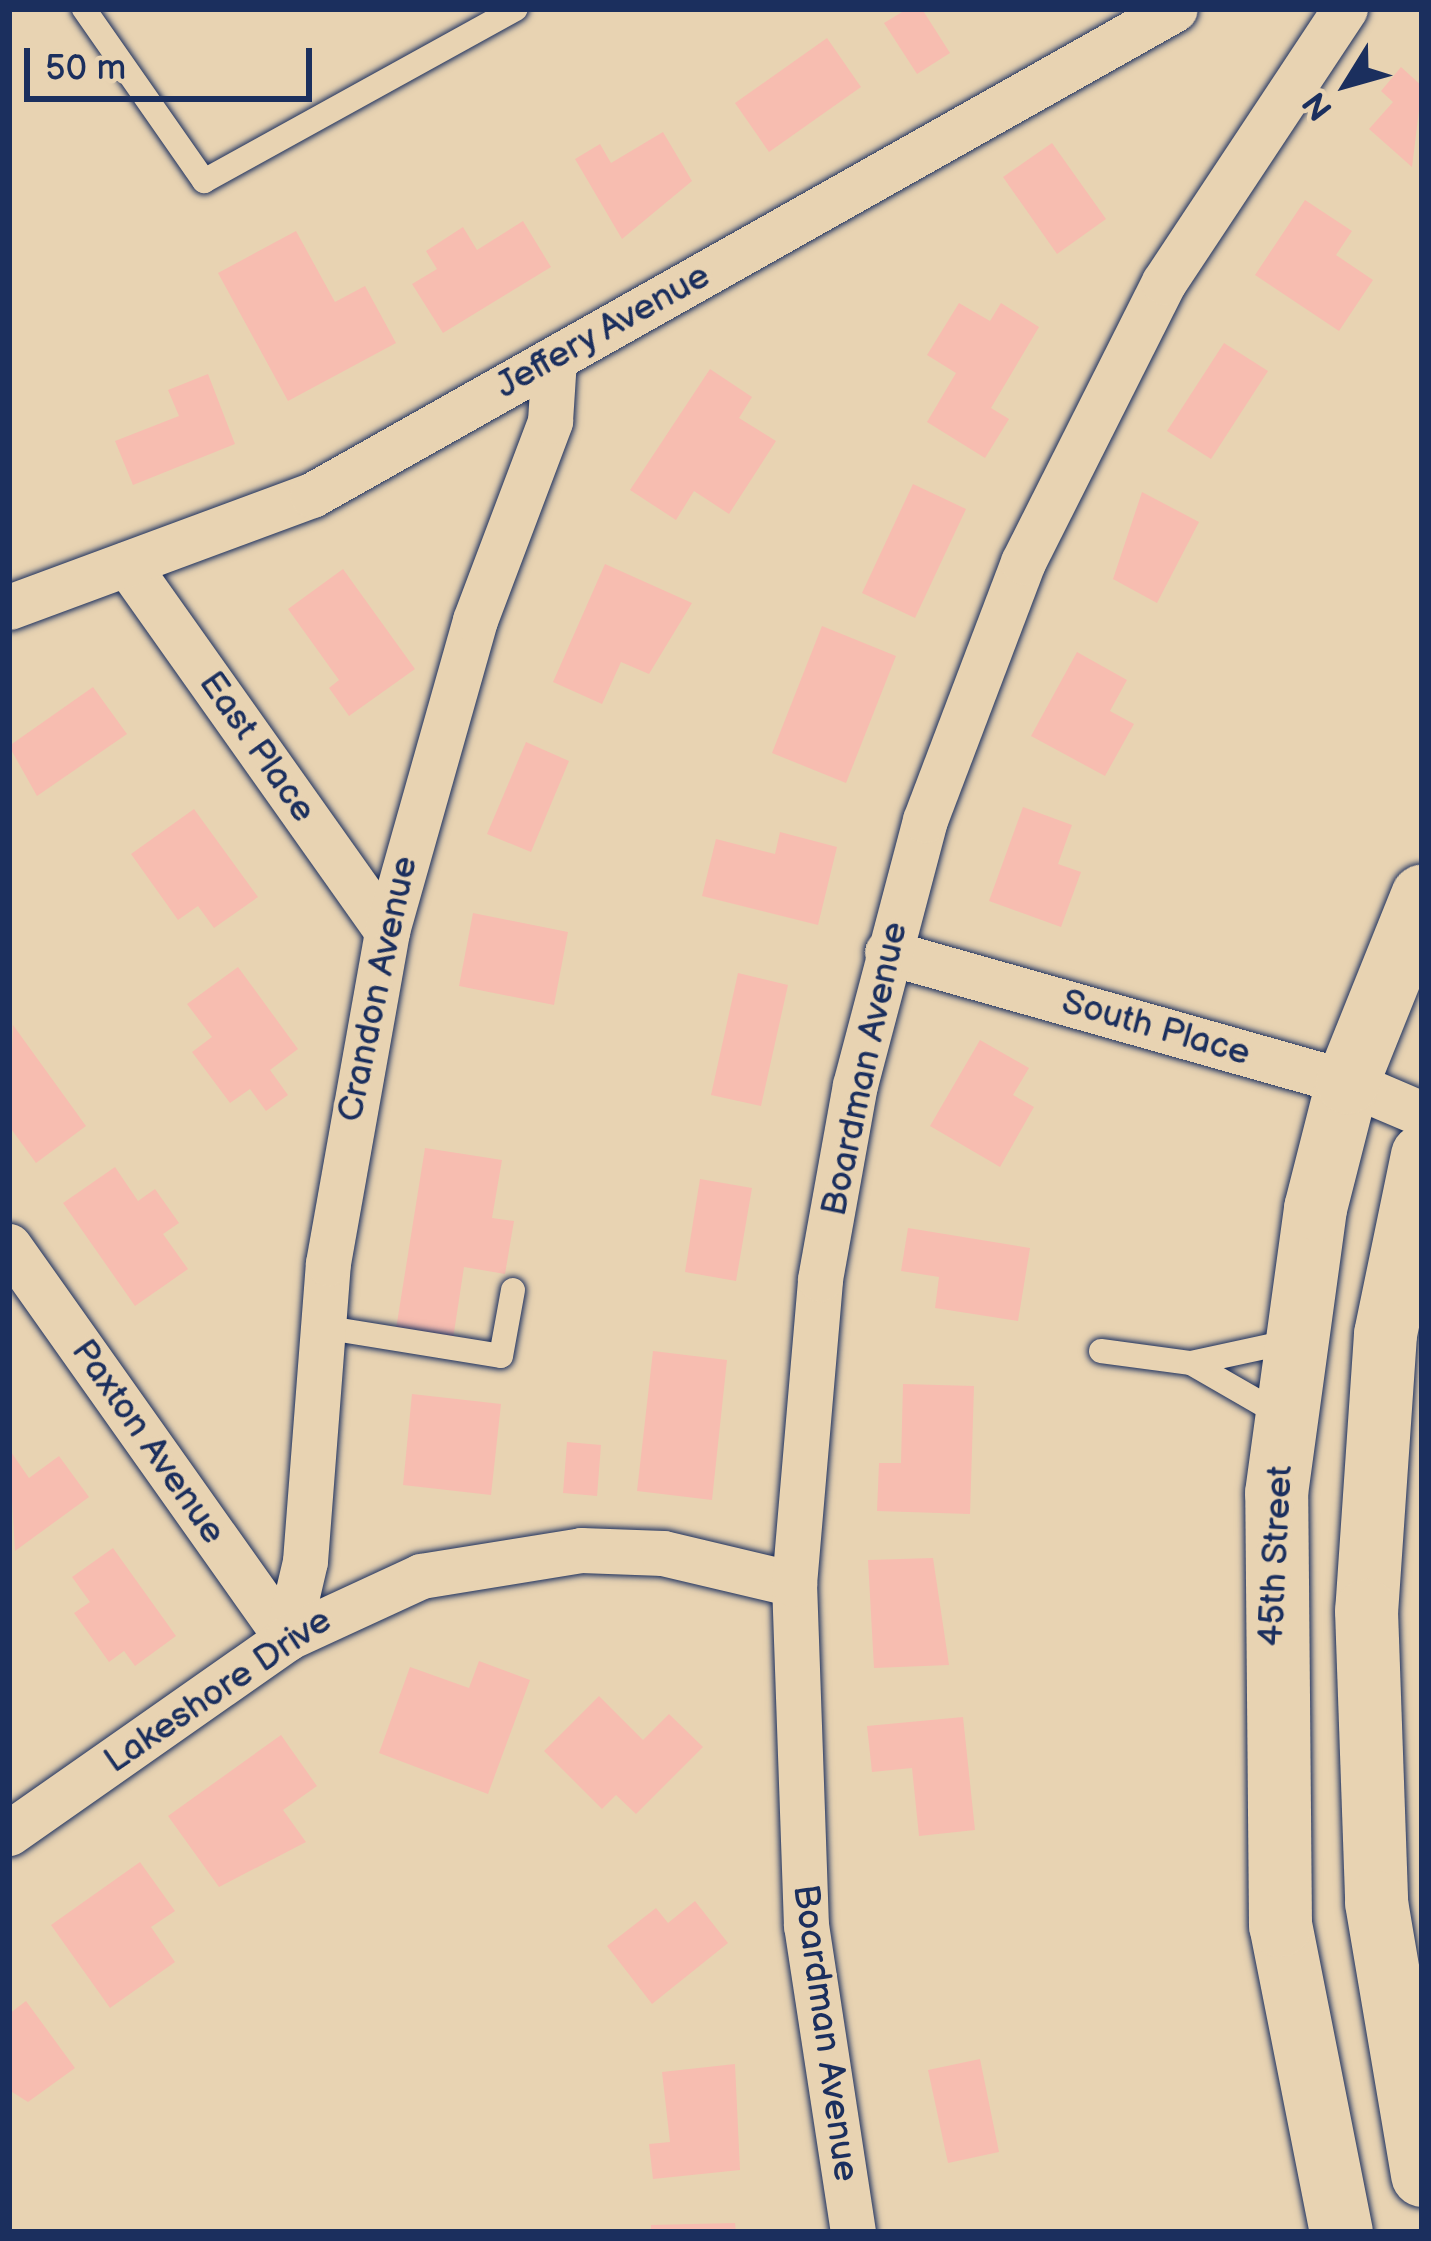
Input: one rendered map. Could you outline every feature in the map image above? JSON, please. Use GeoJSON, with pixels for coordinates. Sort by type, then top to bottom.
{"type":"FeatureCollection","features":[{"type":"Feature","properties":{"kind":"main road","name":"45th Street"},"geometry":{"type":"LineString","coordinates":[[1341,2232],[1280,1925],[1269,1631],[1295,1340],[1347,1082],[1422,895]]}},
{"type":"Feature","properties":{"kind":"main road"},"geometry":{"type":"LineString","coordinates":[[1422,1155],[1385,1334],[1366,1610],[1376,1902],[1422,2175]]}},
{"type":"Feature","properties":{"kind":"street","name":"Jeffery Avenue"},"geometry":{"type":"LineString","coordinates":[[9,607],[312,495],[1175,9]]}},
{"type":"Feature","properties":{"kind":"street","name":"Boardman Avenue"},"geometry":{"type":"LineString","coordinates":[[853,2232],[806,1926],[794,1584],[820,1279],[887,952],[978,671],[1090,421],[1247,148],[1345,9]]}},
{"type":"Feature","properties":{"kind":"street","name":"Crandon Avenue"},"geometry":{"type":"LineString","coordinates":[[287,1638],[305,1561],[322,1327],[387,931],[475,620],[550,421],[554,359]]}},
{"type":"Feature","properties":{"kind":"street","name":"East Place"},"geometry":{"type":"LineString","coordinates":[[127,563],[387,931]]}},
{"type":"Feature","properties":{"kind":"street","name":"South Place"},"geometry":{"type":"LineString","coordinates":[[887,952],[1347,1082],[1422,1114]]}},
{"type":"Feature","properties":{"kind":"street","name":"Paxton Avenue"},"geometry":{"type":"LineString","coordinates":[[9,1246],[287,1638]]}},
{"type":"Feature","properties":{"kind":"street","name":"Lakeshore Drive"},"geometry":{"type":"LineString","coordinates":[[9,1833],[287,1638],[370,1595],[500,1557],[663,1553],[794,1584]]}},
{"type":"Feature","properties":{"kind":"lane"},"geometry":{"type":"LineString","coordinates":[[84,9],[204,181],[516,9]]}},
{"type":"Feature","properties":{"kind":"lane"},"geometry":{"type":"LineString","coordinates":[[322,1327],[501,1356],[513,1289]]}},
{"type":"Feature","properties":{"kind":"lane"},"geometry":{"type":"LineString","coordinates":[[1101,1351],[1191,1363],[1295,1340]]}},
{"type":"Feature","properties":{"kind":"lane"},"geometry":{"type":"LineString","coordinates":[[1191,1363],[1286,1418]]}},
{"type":"Feature","properties":{"kind":"building"},"geometry":{"type":"Polygon","coordinates":[[[907,9],[922,9],[950,53],[917,74],[884,23],[907,9]]]}},
{"type":"Feature","properties":{"kind":"building"},"geometry":{"type":"Polygon","coordinates":[[[827,38],[861,87],[769,152],[735,103],[827,38]]]}},
{"type":"Feature","properties":{"kind":"building"},"geometry":{"type":"Polygon","coordinates":[[[1401,67],[1422,86],[1412,167],[1369,129],[1393,102],[1381,91],[1401,67]]]}},
{"type":"Feature","properties":{"kind":"building"},"geometry":{"type":"Polygon","coordinates":[[[663,132],[692,181],[622,239],[575,159],[600,144],[611,163],[663,132]]]}},
{"type":"Feature","properties":{"kind":"building"},"geometry":{"type":"Polygon","coordinates":[[[1052,143],[1106,219],[1057,254],[1003,177],[1052,143]]]}},
{"type":"Feature","properties":{"kind":"building"},"geometry":{"type":"Polygon","coordinates":[[[1305,200],[1352,231],[1336,255],[1373,280],[1339,331],[1255,275],[1305,200]]]}},
{"type":"Feature","properties":{"kind":"building"},"geometry":{"type":"Polygon","coordinates":[[[523,221],[551,267],[443,333],[412,284],[437,269],[426,251],[463,227],[477,250],[523,221]]]}},
{"type":"Feature","properties":{"kind":"building"},"geometry":{"type":"Polygon","coordinates":[[[296,231],[335,302],[365,286],[396,343],[288,401],[218,273],[296,231]]]}},
{"type":"Feature","properties":{"kind":"building"},"geometry":{"type":"Polygon","coordinates":[[[959,303],[990,321],[1001,303],[1039,327],[991,408],[1009,419],[985,458],[927,422],[956,373],[927,355],[959,303]]]}},
{"type":"Feature","properties":{"kind":"building"},"geometry":{"type":"Polygon","coordinates":[[[1224,343],[1268,371],[1211,459],[1167,431],[1224,343]]]}},
{"type":"Feature","properties":{"kind":"building"},"geometry":{"type":"Polygon","coordinates":[[[710,369],[752,397],[739,418],[776,441],[729,514],[694,491],[676,520],[630,490],[710,369]]]}},
{"type":"Feature","properties":{"kind":"building"},"geometry":{"type":"Polygon","coordinates":[[[208,374],[235,444],[133,485],[115,441],[179,416],[168,390],[208,374]]]}},
{"type":"Feature","properties":{"kind":"building"},"geometry":{"type":"Polygon","coordinates":[[[913,484],[966,509],[915,618],[862,593],[913,484]]]}},
{"type":"Feature","properties":{"kind":"building"},"geometry":{"type":"Polygon","coordinates":[[[1142,492],[1199,522],[1157,603],[1113,579],[1142,492]]]}},
{"type":"Feature","properties":{"kind":"building"},"geometry":{"type":"Polygon","coordinates":[[[605,564],[692,603],[649,674],[621,662],[602,704],[553,682],[605,564]]]}},
{"type":"Feature","properties":{"kind":"building"},"geometry":{"type":"Polygon","coordinates":[[[343,569],[415,669],[349,716],[329,688],[339,680],[288,609],[343,569]]]}},
{"type":"Feature","properties":{"kind":"building"},"geometry":{"type":"Polygon","coordinates":[[[822,626],[896,656],[846,783],[772,753],[822,626]]]}},
{"type":"Feature","properties":{"kind":"building"},"geometry":{"type":"Polygon","coordinates":[[[1077,652],[1127,680],[1110,711],[1134,724],[1105,776],[1031,736],[1077,652]]]}},
{"type":"Feature","properties":{"kind":"building"},"geometry":{"type":"Polygon","coordinates":[[[93,687],[127,734],[37,796],[9,746],[93,687]]]}},
{"type":"Feature","properties":{"kind":"building"},"geometry":{"type":"Polygon","coordinates":[[[526,742],[569,761],[531,852],[487,834],[526,742]]]}},
{"type":"Feature","properties":{"kind":"building"},"geometry":{"type":"Polygon","coordinates":[[[1023,807],[1072,825],[1058,864],[1081,872],[1061,927],[989,901],[1023,807]]]}},
{"type":"Feature","properties":{"kind":"building"},"geometry":{"type":"Polygon","coordinates":[[[194,809],[258,897],[214,928],[198,906],[178,920],[131,854],[194,809]]]}},
{"type":"Feature","properties":{"kind":"building"},"geometry":{"type":"Polygon","coordinates":[[[780,832],[837,847],[818,925],[702,896],[716,839],[775,854],[780,832]]]}},
{"type":"Feature","properties":{"kind":"building"},"geometry":{"type":"Polygon","coordinates":[[[473,913],[568,932],[554,1005],[459,986],[473,913]]]}},
{"type":"Feature","properties":{"kind":"building"},"geometry":{"type":"Polygon","coordinates":[[[238,967],[298,1049],[270,1070],[288,1095],[266,1111],[250,1089],[230,1103],[192,1052],[212,1037],[187,1004],[238,967]]]}},
{"type":"Feature","properties":{"kind":"building"},"geometry":{"type":"Polygon","coordinates":[[[738,973],[788,985],[761,1106],[711,1095],[738,973]]]}},
{"type":"Feature","properties":{"kind":"building"},"geometry":{"type":"Polygon","coordinates":[[[13,1025],[86,1126],[36,1163],[9,1126],[13,1025]]]}},
{"type":"Feature","properties":{"kind":"building"},"geometry":{"type":"Polygon","coordinates":[[[980,1040],[1029,1068],[1013,1095],[1034,1107],[1000,1167],[930,1126],[980,1040]]]}},
{"type":"Feature","properties":{"kind":"building"},"geometry":{"type":"Polygon","coordinates":[[[425,1148],[502,1160],[492,1218],[514,1221],[505,1274],[464,1267],[453,1339],[396,1329],[425,1148]]]}},
{"type":"Feature","properties":{"kind":"building"},"geometry":{"type":"Polygon","coordinates":[[[115,1167],[138,1201],[155,1189],[179,1223],[163,1234],[188,1269],[135,1306],[63,1203],[115,1167]]]}},
{"type":"Feature","properties":{"kind":"building"},"geometry":{"type":"Polygon","coordinates":[[[700,1179],[752,1188],[736,1281],[685,1272],[700,1179]]]}},
{"type":"Feature","properties":{"kind":"building"},"geometry":{"type":"Polygon","coordinates":[[[908,1228],[1030,1248],[1018,1321],[935,1308],[939,1277],[901,1271],[908,1228]]]}},
{"type":"Feature","properties":{"kind":"building"},"geometry":{"type":"Polygon","coordinates":[[[653,1351],[727,1360],[712,1500],[637,1491],[653,1351]]]}},
{"type":"Feature","properties":{"kind":"building"},"geometry":{"type":"Polygon","coordinates":[[[903,1384],[974,1386],[970,1514],[877,1511],[879,1463],[901,1463],[903,1384]]]}},
{"type":"Feature","properties":{"kind":"building"},"geometry":{"type":"Polygon","coordinates":[[[412,1394],[501,1404],[491,1495],[403,1485],[412,1394]]]}},
{"type":"Feature","properties":{"kind":"building"},"geometry":{"type":"Polygon","coordinates":[[[567,1442],[601,1445],[597,1496],[563,1493],[567,1442]]]}},
{"type":"Feature","properties":{"kind":"building"},"geometry":{"type":"Polygon","coordinates":[[[9,1449],[29,1478],[59,1456],[89,1497],[15,1551],[9,1449]]]}},
{"type":"Feature","properties":{"kind":"building"},"geometry":{"type":"Polygon","coordinates":[[[113,1548],[176,1636],[135,1666],[124,1651],[109,1662],[74,1613],[90,1602],[72,1577],[113,1548]]]}},
{"type":"Feature","properties":{"kind":"building"},"geometry":{"type":"Polygon","coordinates":[[[933,1558],[949,1665],[874,1668],[868,1560],[933,1558]]]}},
{"type":"Feature","properties":{"kind":"building"},"geometry":{"type":"Polygon","coordinates":[[[479,1661],[530,1680],[488,1794],[379,1753],[410,1667],[469,1688],[479,1661]]]}},
{"type":"Feature","properties":{"kind":"building"},"geometry":{"type":"Polygon","coordinates":[[[599,1696],[643,1740],[669,1714],[703,1747],[636,1814],[616,1795],[602,1809],[544,1751],[599,1696]]]}},
{"type":"Feature","properties":{"kind":"building"},"geometry":{"type":"Polygon","coordinates":[[[963,1717],[975,1830],[919,1836],[912,1768],[872,1772],[867,1726],[963,1717]]]}},
{"type":"Feature","properties":{"kind":"building"},"geometry":{"type":"Polygon","coordinates":[[[281,1735],[317,1786],[283,1810],[306,1842],[219,1887],[168,1816],[281,1735]]]}},
{"type":"Feature","properties":{"kind":"building"},"geometry":{"type":"Polygon","coordinates":[[[140,1862],[175,1911],[151,1927],[175,1962],[110,2008],[51,1925],[140,1862]]]}},
{"type":"Feature","properties":{"kind":"building"},"geometry":{"type":"Polygon","coordinates":[[[695,1901],[728,1943],[652,2004],[607,1946],[656,1908],[668,1923],[695,1901]]]}},
{"type":"Feature","properties":{"kind":"building"},"geometry":{"type":"Polygon","coordinates":[[[26,2001],[75,2068],[28,2102],[9,2090],[9,2014],[26,2001]]]}},
{"type":"Feature","properties":{"kind":"building"},"geometry":{"type":"Polygon","coordinates":[[[980,2059],[999,2152],[948,2163],[928,2070],[980,2059]]]}},
{"type":"Feature","properties":{"kind":"building"},"geometry":{"type":"Polygon","coordinates":[[[735,2064],[740,2170],[653,2179],[649,2144],[670,2142],[662,2072],[735,2064]]]}},
{"type":"Feature","properties":{"kind":"building"},"geometry":{"type":"Polygon","coordinates":[[[735,2223],[736,2232],[651,2232],[651,2225],[735,2223]]]}}]}
